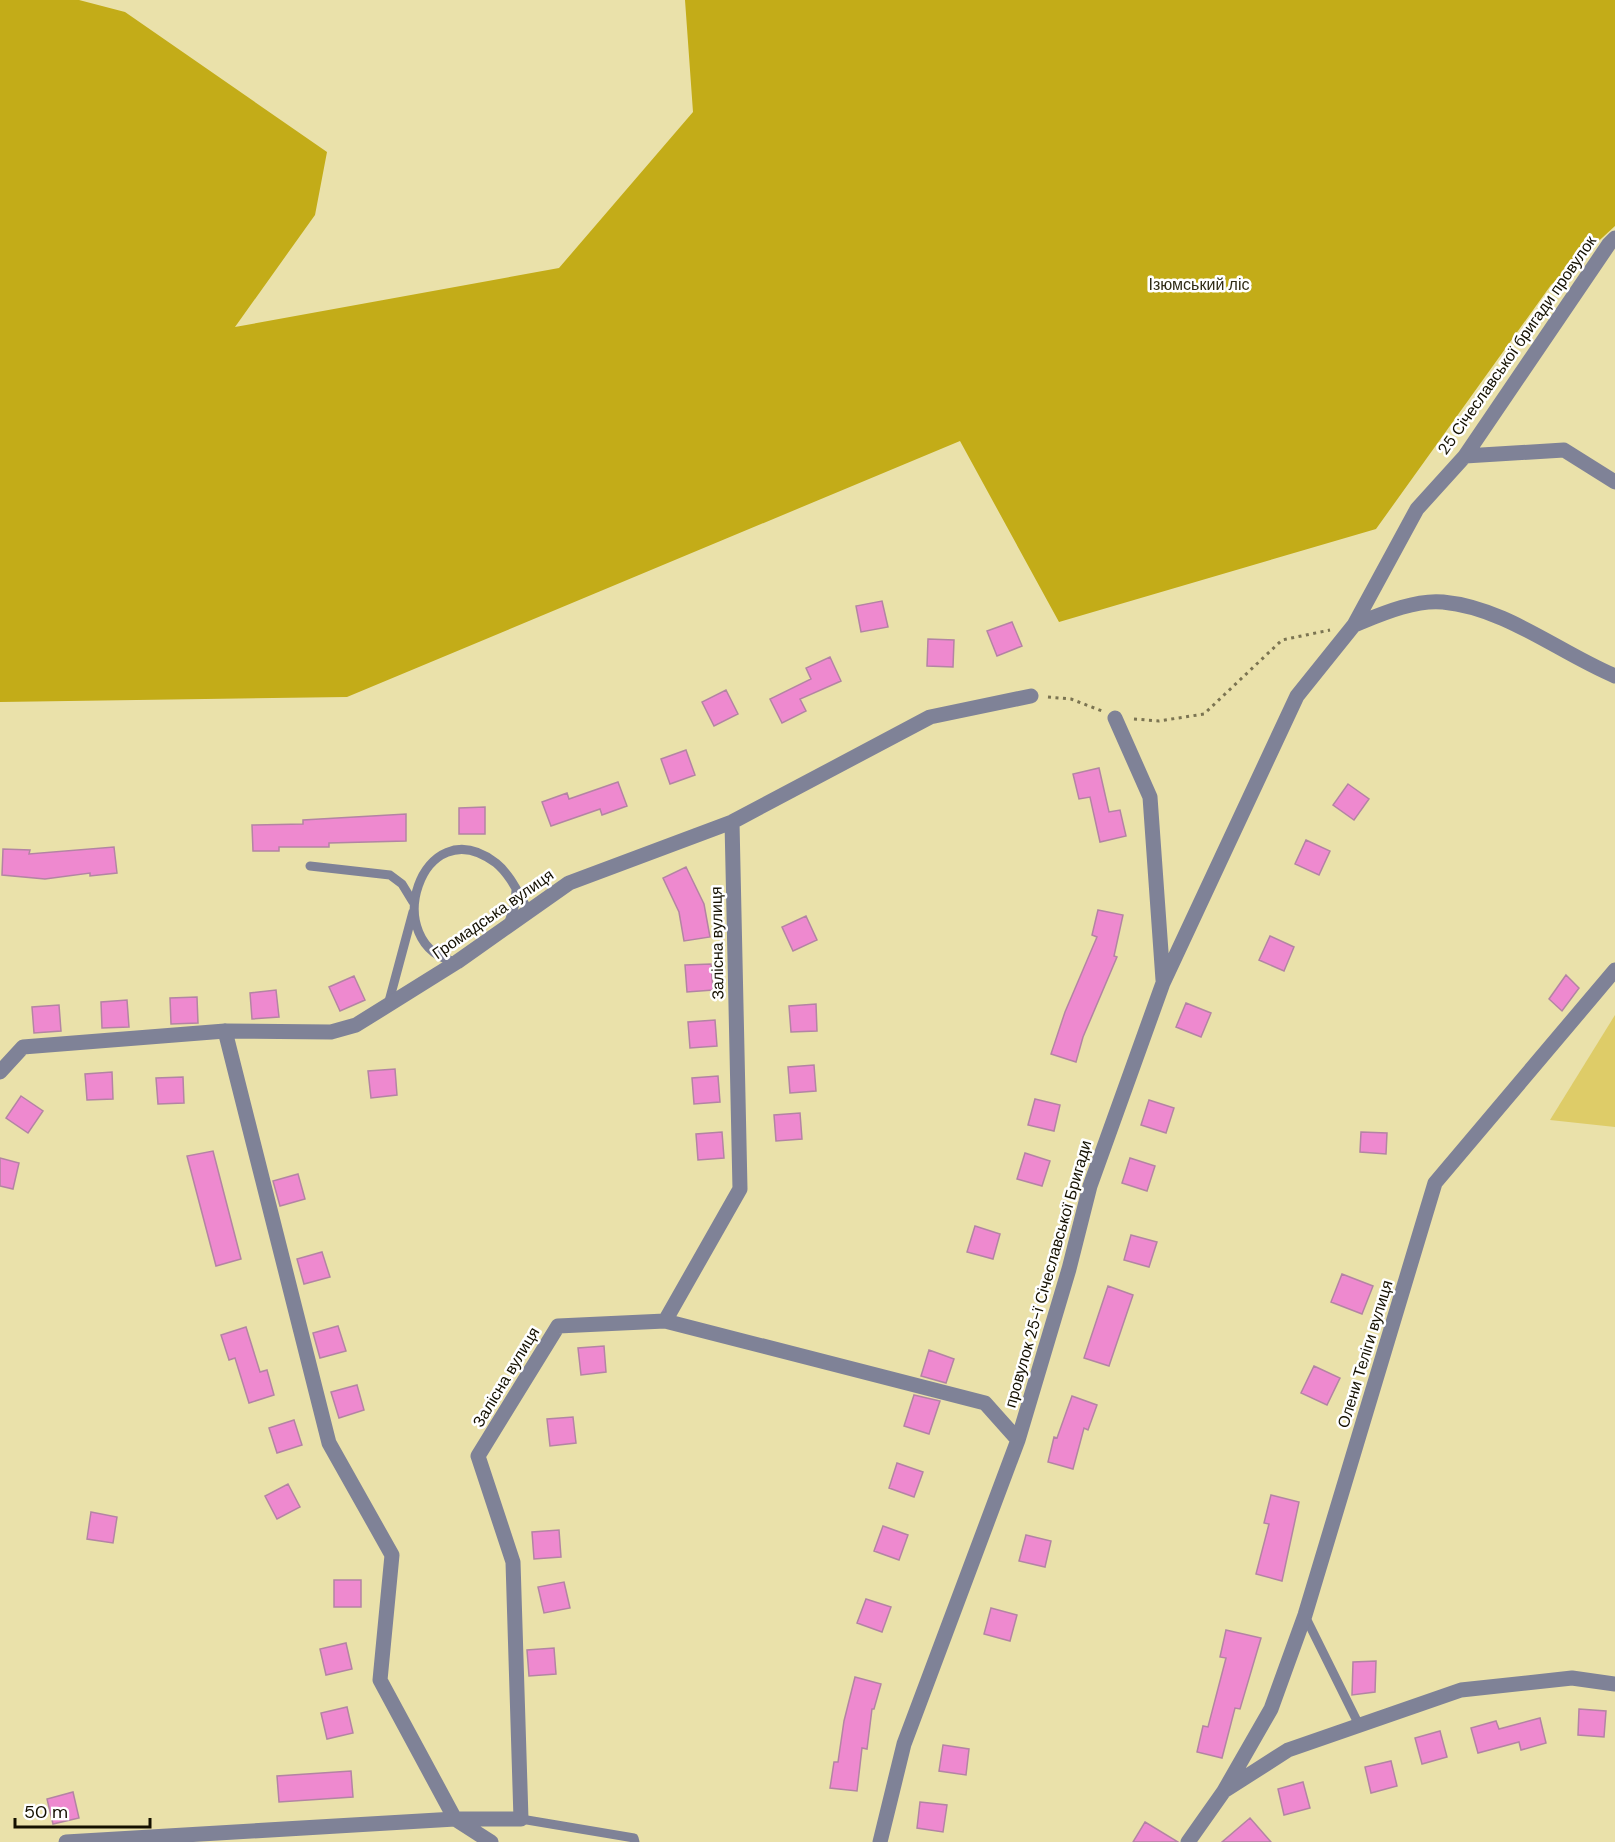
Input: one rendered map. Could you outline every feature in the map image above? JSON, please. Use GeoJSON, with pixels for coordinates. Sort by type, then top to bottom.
{"type":"FeatureCollection","features":[{"type":"Feature","properties":{"kind":"street","name":"25 Січеславської бригади провулок"},"geometry":{"type":"LineString","coordinates":[[1354,625],[1417,509],[1465,456],[1609,243],[1615,238]]}},
{"type":"Feature","properties":{"kind":"street"},"geometry":{"type":"LineString","coordinates":[[1465,456],[1564,450],[1615,482]]}},
{"type":"Feature","properties":{"kind":"street"},"geometry":{"type":"LineString","coordinates":[[1354,625],[1391,609],[1441,601],[1483,610],[1615,676]]}},
{"type":"Feature","properties":{"kind":"street","name":"провулок 25-ї Січеславської Бригади"},"geometry":{"type":"LineString","coordinates":[[880,1842],[904,1743],[1018,1440],[1069,1269],[1090,1186],[1163,983],[1297,696],[1354,625]]}},
{"type":"Feature","properties":{"kind":"street","name":"Громадська вулиця"},"geometry":{"type":"LineString","coordinates":[[0,1072],[23,1047],[225,1031],[331,1032],[356,1025],[457,962],[530,913],[569,883],[732,822],[930,717],[1031,696]]}},
{"type":"Feature","properties":{"kind":"street","name":"провулок 25-ї Січеславської Бригади"},"geometry":{"type":"LineString","coordinates":[[1115,718],[1150,797],[1163,983]]}},
{"type":"Feature","properties":{"kind":"street","name":"Залісна вулиця"},"geometry":{"type":"LineString","coordinates":[[521,1819],[513,1562],[478,1456],[558,1326],[665,1321],[740,1189],[732,822]]}},
{"type":"Feature","properties":{"kind":"street","name":"Олени Теліги вулиця"},"geometry":{"type":"LineString","coordinates":[[1188,1842],[1224,1791],[1271,1709],[1305,1615],[1435,1183],[1615,970]]}},
{"type":"Feature","properties":{"kind":"street"},"geometry":{"type":"LineString","coordinates":[[225,1031],[329,1443],[392,1555],[380,1680],[455,1819],[491,1842]]}},
{"type":"Feature","properties":{"kind":"street","name":"провулок 25-ї Січеславської Бригади"},"geometry":{"type":"LineString","coordinates":[[665,1321],[985,1403],[1018,1440]]}},
{"type":"Feature","properties":{"kind":"street","name":"Олени Теліги вулиця"},"geometry":{"type":"LineString","coordinates":[[1224,1791],[1288,1750],[1461,1690],[1572,1678],[1615,1684]]}},
{"type":"Feature","properties":{"kind":"street"},"geometry":{"type":"LineString","coordinates":[[66,1842],[455,1819],[521,1819]]}},
{"type":"Feature","properties":{"kind":"lane"},"geometry":{"type":"LineString","coordinates":[[388,1007],[417,883],[438,857],[457,849],[487,857],[497,864],[530,913]]}},
{"type":"Feature","properties":{"kind":"lane"},"geometry":{"type":"LineString","coordinates":[[310,866],[390,875],[402,884],[431,951],[437,956],[457,962]]}},
{"type":"Feature","properties":{"kind":"lane"},"geometry":{"type":"LineString","coordinates":[[516,890],[531,903],[544,903]]}},
{"type":"Feature","properties":{"kind":"lane"},"geometry":{"type":"LineString","coordinates":[[507,928],[515,904],[516,890]]}},
{"type":"Feature","properties":{"kind":"lane"},"geometry":{"type":"LineString","coordinates":[[1305,1615],[1359,1727]]}},
{"type":"Feature","properties":{"kind":"lane"},"geometry":{"type":"LineString","coordinates":[[521,1819],[634,1838],[635,1842]]}},
{"type":"Feature","properties":{"kind":"path"},"geometry":{"type":"LineString","coordinates":[[1031,696],[1071,699],[1115,718],[1159,721],[1204,714],[1282,640],[1354,625]]}},
{"type":"Feature","properties":{"kind":"shaded area"},"geometry":{"type":"Polygon","coordinates":[[[1615,1015],[1615,1127],[1550,1120],[1615,1015]]]}},
{"type":"Feature","properties":{"kind":"green space","name":"Ізюмський ліс"},"geometry":{"type":"Polygon","coordinates":[[[0,0],[79,0],[125,12],[327,152],[315,215],[235,327],[559,268],[693,112],[685,0],[1615,0],[1615,226],[1551,285],[1376,529],[1059,622],[960,441],[347,697],[0,702],[0,0]]]}},
{"type":"Feature","properties":{"kind":"building"},"geometry":{"type":"Polygon","coordinates":[[[882,601],[888,627],[861,632],[856,606],[882,601]]]}},
{"type":"Feature","properties":{"kind":"building"},"geometry":{"type":"Polygon","coordinates":[[[1012,622],[1022,646],[997,656],[987,631],[1012,622]]]}},
{"type":"Feature","properties":{"kind":"building"},"geometry":{"type":"Polygon","coordinates":[[[928,639],[954,640],[953,667],[927,666],[928,639]]]}},
{"type":"Feature","properties":{"kind":"building"},"geometry":{"type":"Polygon","coordinates":[[[830,657],[841,681],[800,699],[806,711],[782,723],[770,699],[811,679],[806,668],[830,657]]]}},
{"type":"Feature","properties":{"kind":"building"},"geometry":{"type":"Polygon","coordinates":[[[726,690],[738,714],[714,726],[702,702],[726,690]]]}},
{"type":"Feature","properties":{"kind":"building"},"geometry":{"type":"Polygon","coordinates":[[[686,750],[695,775],[670,784],[661,759],[686,750]]]}},
{"type":"Feature","properties":{"kind":"building"},"geometry":{"type":"Polygon","coordinates":[[[1099,768],[1109,812],[1120,810],[1126,836],[1100,842],[1090,797],[1079,799],[1073,774],[1099,768]]]}},
{"type":"Feature","properties":{"kind":"building"},"geometry":{"type":"Polygon","coordinates":[[[618,782],[627,806],[602,815],[600,809],[551,826],[542,802],[567,793],[569,799],[618,782]]]}},
{"type":"Feature","properties":{"kind":"building"},"geometry":{"type":"Polygon","coordinates":[[[1348,784],[1369,799],[1354,820],[1333,805],[1348,784]]]}},
{"type":"Feature","properties":{"kind":"building"},"geometry":{"type":"Polygon","coordinates":[[[485,807],[485,834],[459,834],[459,808],[485,807]]]}},
{"type":"Feature","properties":{"kind":"building"},"geometry":{"type":"Polygon","coordinates":[[[406,814],[406,841],[329,843],[329,847],[279,847],[279,851],[253,851],[252,825],[303,824],[303,820],[406,814]]]}},
{"type":"Feature","properties":{"kind":"building"},"geometry":{"type":"Polygon","coordinates":[[[1306,840],[1330,851],[1319,875],[1295,864],[1306,840]]]}},
{"type":"Feature","properties":{"kind":"building"},"geometry":{"type":"Polygon","coordinates":[[[114,847],[117,873],[90,876],[90,873],[45,879],[2,875],[3,849],[30,850],[29,854],[114,847]]]}},
{"type":"Feature","properties":{"kind":"building"},"geometry":{"type":"Polygon","coordinates":[[[686,867],[704,904],[710,937],[684,941],[679,912],[663,878],[686,867]]]}},
{"type":"Feature","properties":{"kind":"building"},"geometry":{"type":"Polygon","coordinates":[[[1098,910],[1123,915],[1114,956],[1117,957],[1083,1037],[1076,1062],[1051,1054],[1065,1012],[1097,937],[1092,935],[1098,910]]]}},
{"type":"Feature","properties":{"kind":"building"},"geometry":{"type":"Polygon","coordinates":[[[806,916],[817,940],[793,951],[782,927],[806,916]]]}},
{"type":"Feature","properties":{"kind":"building"},"geometry":{"type":"Polygon","coordinates":[[[1270,936],[1294,947],[1284,971],[1259,960],[1270,936]]]}},
{"type":"Feature","properties":{"kind":"building"},"geometry":{"type":"Polygon","coordinates":[[[711,964],[713,990],[687,992],[685,965],[711,964]]]}},
{"type":"Feature","properties":{"kind":"building"},"geometry":{"type":"Polygon","coordinates":[[[1566,975],[1579,988],[1562,1011],[1549,999],[1566,975]]]}},
{"type":"Feature","properties":{"kind":"building"},"geometry":{"type":"Polygon","coordinates":[[[354,976],[365,1000],[340,1011],[329,987],[354,976]]]}},
{"type":"Feature","properties":{"kind":"building"},"geometry":{"type":"Polygon","coordinates":[[[276,990],[279,1017],[252,1019],[250,993],[276,990]]]}},
{"type":"Feature","properties":{"kind":"building"},"geometry":{"type":"Polygon","coordinates":[[[197,997],[198,1023],[171,1024],[170,998],[197,997]]]}},
{"type":"Feature","properties":{"kind":"building"},"geometry":{"type":"Polygon","coordinates":[[[127,1000],[129,1027],[102,1028],[101,1002],[127,1000]]]}},
{"type":"Feature","properties":{"kind":"building"},"geometry":{"type":"Polygon","coordinates":[[[1186,1003],[1211,1013],[1201,1037],[1176,1027],[1186,1003]]]}},
{"type":"Feature","properties":{"kind":"building"},"geometry":{"type":"Polygon","coordinates":[[[816,1004],[817,1031],[791,1032],[789,1006],[816,1004]]]}},
{"type":"Feature","properties":{"kind":"building"},"geometry":{"type":"Polygon","coordinates":[[[59,1005],[61,1031],[34,1033],[32,1007],[59,1005]]]}},
{"type":"Feature","properties":{"kind":"building"},"geometry":{"type":"Polygon","coordinates":[[[715,1020],[717,1046],[690,1048],[688,1022],[715,1020]]]}},
{"type":"Feature","properties":{"kind":"building"},"geometry":{"type":"Polygon","coordinates":[[[814,1065],[816,1091],[790,1093],[788,1067],[814,1065]]]}},
{"type":"Feature","properties":{"kind":"building"},"geometry":{"type":"Polygon","coordinates":[[[395,1069],[397,1095],[371,1098],[368,1071],[395,1069]]]}},
{"type":"Feature","properties":{"kind":"building"},"geometry":{"type":"Polygon","coordinates":[[[112,1072],[113,1099],[87,1100],[85,1074],[112,1072]]]}},
{"type":"Feature","properties":{"kind":"building"},"geometry":{"type":"Polygon","coordinates":[[[718,1076],[720,1102],[694,1104],[692,1078],[718,1076]]]}},
{"type":"Feature","properties":{"kind":"building"},"geometry":{"type":"Polygon","coordinates":[[[183,1077],[184,1103],[158,1104],[156,1078],[183,1077]]]}},
{"type":"Feature","properties":{"kind":"building"},"geometry":{"type":"Polygon","coordinates":[[[21,1096],[43,1111],[28,1133],[6,1118],[21,1096]]]}},
{"type":"Feature","properties":{"kind":"building"},"geometry":{"type":"Polygon","coordinates":[[[1035,1099],[1060,1105],[1054,1131],[1028,1125],[1035,1099]]]}},
{"type":"Feature","properties":{"kind":"building"},"geometry":{"type":"Polygon","coordinates":[[[1149,1100],[1174,1108],[1166,1133],[1141,1125],[1149,1100]]]}},
{"type":"Feature","properties":{"kind":"building"},"geometry":{"type":"Polygon","coordinates":[[[800,1113],[802,1139],[776,1141],[774,1115],[800,1113]]]}},
{"type":"Feature","properties":{"kind":"building"},"geometry":{"type":"Polygon","coordinates":[[[722,1132],[724,1158],[698,1160],[696,1134],[722,1132]]]}},
{"type":"Feature","properties":{"kind":"building"},"geometry":{"type":"Polygon","coordinates":[[[1361,1132],[1387,1133],[1386,1154],[1360,1152],[1361,1132]]]}},
{"type":"Feature","properties":{"kind":"building"},"geometry":{"type":"Polygon","coordinates":[[[213,1151],[241,1259],[216,1266],[187,1156],[213,1151]]]}},
{"type":"Feature","properties":{"kind":"building"},"geometry":{"type":"Polygon","coordinates":[[[1025,1153],[1050,1161],[1042,1186],[1017,1179],[1025,1153]]]}},
{"type":"Feature","properties":{"kind":"building"},"geometry":{"type":"Polygon","coordinates":[[[0,1158],[19,1163],[13,1189],[0,1186],[0,1158]]]}},
{"type":"Feature","properties":{"kind":"building"},"geometry":{"type":"Polygon","coordinates":[[[1130,1158],[1155,1166],[1147,1191],[1122,1183],[1130,1158]]]}},
{"type":"Feature","properties":{"kind":"building"},"geometry":{"type":"Polygon","coordinates":[[[298,1174],[305,1199],[280,1206],[273,1181],[298,1174]]]}},
{"type":"Feature","properties":{"kind":"building"},"geometry":{"type":"Polygon","coordinates":[[[975,1226],[1000,1234],[993,1259],[967,1252],[975,1226]]]}},
{"type":"Feature","properties":{"kind":"building"},"geometry":{"type":"Polygon","coordinates":[[[1131,1235],[1157,1242],[1149,1267],[1124,1260],[1131,1235]]]}},
{"type":"Feature","properties":{"kind":"building"},"geometry":{"type":"Polygon","coordinates":[[[322,1252],[330,1277],[304,1284],[297,1259],[322,1252]]]}},
{"type":"Feature","properties":{"kind":"building"},"geometry":{"type":"Polygon","coordinates":[[[1342,1274],[1373,1286],[1362,1314],[1331,1302],[1342,1274]]]}},
{"type":"Feature","properties":{"kind":"building"},"geometry":{"type":"Polygon","coordinates":[[[1108,1286],[1133,1295],[1109,1366],[1084,1358],[1108,1286]]]}},
{"type":"Feature","properties":{"kind":"building"},"geometry":{"type":"Polygon","coordinates":[[[338,1326],[346,1351],[320,1358],[313,1333],[338,1326]]]}},
{"type":"Feature","properties":{"kind":"building"},"geometry":{"type":"Polygon","coordinates":[[[246,1327],[260,1372],[267,1370],[274,1395],[249,1403],[235,1358],[229,1360],[221,1335],[246,1327]]]}},
{"type":"Feature","properties":{"kind":"building"},"geometry":{"type":"Polygon","coordinates":[[[604,1346],[606,1372],[581,1375],[578,1348],[604,1346]]]}},
{"type":"Feature","properties":{"kind":"building"},"geometry":{"type":"Polygon","coordinates":[[[929,1350],[954,1359],[946,1383],[921,1376],[929,1350]]]}},
{"type":"Feature","properties":{"kind":"building"},"geometry":{"type":"Polygon","coordinates":[[[1314,1366],[1340,1378],[1327,1405],[1301,1393],[1314,1366]]]}},
{"type":"Feature","properties":{"kind":"building"},"geometry":{"type":"Polygon","coordinates":[[[357,1385],[364,1410],[339,1418],[331,1392],[357,1385]]]}},
{"type":"Feature","properties":{"kind":"building"},"geometry":{"type":"Polygon","coordinates":[[[914,1395],[940,1401],[929,1434],[904,1426],[914,1395]]]}},
{"type":"Feature","properties":{"kind":"building"},"geometry":{"type":"Polygon","coordinates":[[[1072,1396],[1097,1405],[1088,1430],[1084,1428],[1073,1469],[1048,1462],[1054,1437],[1057,1438],[1072,1396]]]}},
{"type":"Feature","properties":{"kind":"building"},"geometry":{"type":"Polygon","coordinates":[[[573,1417],[576,1443],[550,1446],[547,1419],[573,1417]]]}},
{"type":"Feature","properties":{"kind":"building"},"geometry":{"type":"Polygon","coordinates":[[[294,1420],[302,1445],[277,1453],[269,1428],[294,1420]]]}},
{"type":"Feature","properties":{"kind":"building"},"geometry":{"type":"Polygon","coordinates":[[[897,1463],[923,1472],[914,1497],[889,1488],[897,1463]]]}},
{"type":"Feature","properties":{"kind":"building"},"geometry":{"type":"Polygon","coordinates":[[[288,1484],[300,1507],[277,1519],[265,1496],[288,1484]]]}},
{"type":"Feature","properties":{"kind":"building"},"geometry":{"type":"Polygon","coordinates":[[[1271,1495],[1299,1502],[1282,1581],[1256,1574],[1269,1524],[1264,1523],[1271,1495]]]}},
{"type":"Feature","properties":{"kind":"building"},"geometry":{"type":"Polygon","coordinates":[[[91,1512],[117,1517],[113,1543],[87,1539],[91,1512]]]}},
{"type":"Feature","properties":{"kind":"building"},"geometry":{"type":"Polygon","coordinates":[[[883,1526],[908,1535],[899,1560],[874,1551],[883,1526]]]}},
{"type":"Feature","properties":{"kind":"building"},"geometry":{"type":"Polygon","coordinates":[[[559,1530],[561,1557],[534,1559],[532,1532],[559,1530]]]}},
{"type":"Feature","properties":{"kind":"building"},"geometry":{"type":"Polygon","coordinates":[[[1026,1535],[1051,1541],[1045,1567],[1019,1561],[1026,1535]]]}},
{"type":"Feature","properties":{"kind":"building"},"geometry":{"type":"Polygon","coordinates":[[[334,1580],[361,1580],[361,1607],[334,1607],[334,1580]]]}},
{"type":"Feature","properties":{"kind":"building"},"geometry":{"type":"Polygon","coordinates":[[[564,1582],[570,1608],[544,1613],[538,1587],[564,1582]]]}},
{"type":"Feature","properties":{"kind":"building"},"geometry":{"type":"Polygon","coordinates":[[[866,1599],[891,1607],[882,1632],[857,1623],[866,1599]]]}},
{"type":"Feature","properties":{"kind":"building"},"geometry":{"type":"Polygon","coordinates":[[[991,1608],[1017,1615],[1010,1641],[984,1634],[991,1608]]]}},
{"type":"Feature","properties":{"kind":"building"},"geometry":{"type":"Polygon","coordinates":[[[1226,1630],[1261,1638],[1240,1709],[1235,1708],[1222,1758],[1197,1752],[1203,1726],[1208,1727],[1226,1658],[1220,1657],[1226,1630]]]}},
{"type":"Feature","properties":{"kind":"building"},"geometry":{"type":"Polygon","coordinates":[[[346,1643],[352,1669],[326,1675],[320,1649],[346,1643]]]}},
{"type":"Feature","properties":{"kind":"building"},"geometry":{"type":"Polygon","coordinates":[[[554,1648],[556,1674],[529,1676],[527,1650],[554,1648]]]}},
{"type":"Feature","properties":{"kind":"building"},"geometry":{"type":"Polygon","coordinates":[[[1376,1661],[1375,1692],[1352,1695],[1353,1662],[1376,1661]]]}},
{"type":"Feature","properties":{"kind":"building"},"geometry":{"type":"Polygon","coordinates":[[[855,1677],[881,1684],[874,1709],[872,1709],[867,1749],[862,1748],[857,1791],[830,1788],[834,1762],[838,1762],[844,1721],[855,1677]]]}},
{"type":"Feature","properties":{"kind":"building"},"geometry":{"type":"Polygon","coordinates":[[[347,1707],[353,1733],[327,1739],[321,1713],[347,1707]]]}},
{"type":"Feature","properties":{"kind":"building"},"geometry":{"type":"Polygon","coordinates":[[[1579,1709],[1606,1711],[1604,1737],[1578,1735],[1579,1709]]]}},
{"type":"Feature","properties":{"kind":"building"},"geometry":{"type":"Polygon","coordinates":[[[1540,1718],[1546,1743],[1521,1750],[1519,1742],[1478,1753],[1471,1728],[1496,1721],[1499,1729],[1540,1718]]]}},
{"type":"Feature","properties":{"kind":"building"},"geometry":{"type":"Polygon","coordinates":[[[1440,1731],[1447,1757],[1422,1764],[1415,1738],[1440,1731]]]}},
{"type":"Feature","properties":{"kind":"building"},"geometry":{"type":"Polygon","coordinates":[[[943,1745],[969,1749],[966,1775],[939,1771],[943,1745]]]}},
{"type":"Feature","properties":{"kind":"building"},"geometry":{"type":"Polygon","coordinates":[[[1391,1761],[1397,1786],[1371,1793],[1365,1767],[1391,1761]]]}},
{"type":"Feature","properties":{"kind":"building"},"geometry":{"type":"Polygon","coordinates":[[[351,1771],[353,1797],[279,1802],[277,1776],[351,1771]]]}},
{"type":"Feature","properties":{"kind":"building"},"geometry":{"type":"Polygon","coordinates":[[[1303,1782],[1310,1808],[1284,1815],[1278,1789],[1303,1782]]]}},
{"type":"Feature","properties":{"kind":"building"},"geometry":{"type":"Polygon","coordinates":[[[73,1792],[79,1818],[53,1824],[47,1799],[73,1792]]]}},
{"type":"Feature","properties":{"kind":"building"},"geometry":{"type":"Polygon","coordinates":[[[920,1802],[947,1805],[943,1832],[917,1828],[920,1802]]]}},
{"type":"Feature","properties":{"kind":"building"},"geometry":{"type":"Polygon","coordinates":[[[1250,1818],[1271,1842],[1222,1842],[1250,1818]]]}},
{"type":"Feature","properties":{"kind":"building"},"geometry":{"type":"Polygon","coordinates":[[[1145,1822],[1178,1842],[1133,1842],[1145,1822]]]}}]}
